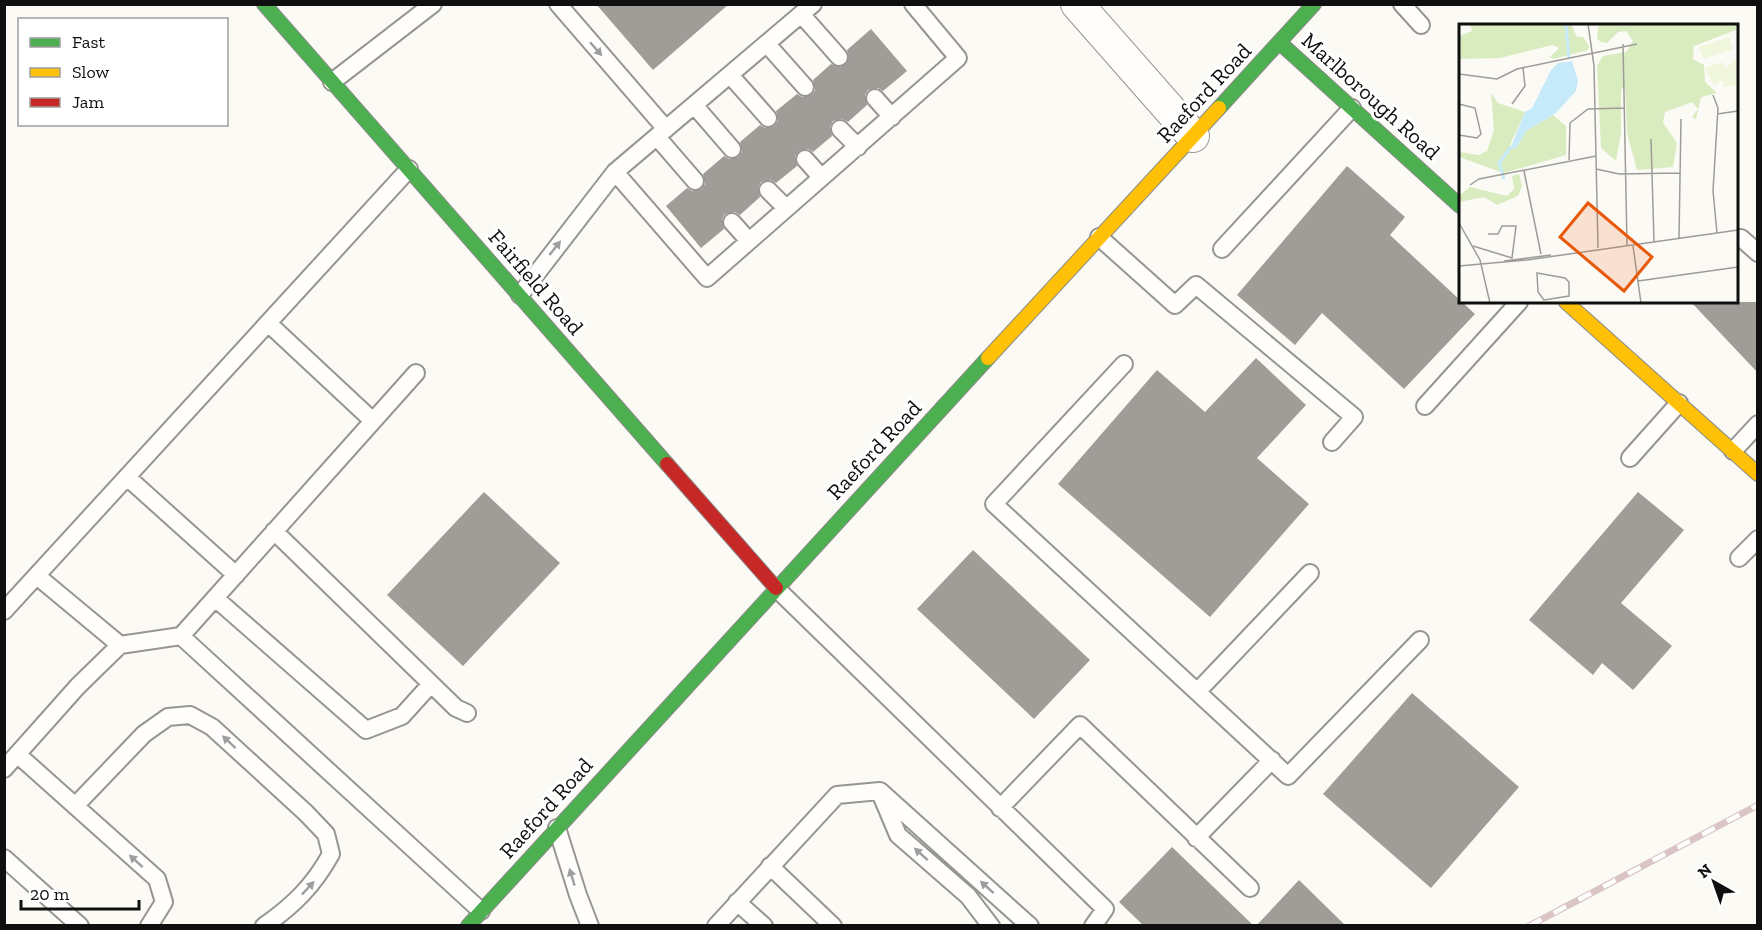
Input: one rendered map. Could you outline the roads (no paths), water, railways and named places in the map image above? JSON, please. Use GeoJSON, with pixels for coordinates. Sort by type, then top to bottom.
{"type":"FeatureCollection","features":[{"type":"Feature","properties":{"kind":"street","name":"Fairfield Road"},"geometry":{"type":"LineString","coordinates":[[264,4],[776,588]]}},
{"type":"Feature","properties":{"kind":"street"},"geometry":{"type":"LineString","coordinates":[[1077,4],[1193,136]]}},
{"type":"Feature","properties":{"kind":"street","name":"Raeford Road"},"geometry":{"type":"LineString","coordinates":[[468,926],[1314,4]]}},
{"type":"Feature","properties":{"kind":"street","name":"Marlborough Road"},"geometry":{"type":"LineString","coordinates":[[1279,42],[1459,204]]}},
{"type":"Feature","properties":{"kind":"street"},"geometry":{"type":"LineString","coordinates":[[1567,303],[1758,474]]}},
{"type":"Feature","properties":{"kind":"lane"},"geometry":{"type":"LineString","coordinates":[[332,82],[433,4]]}},
{"type":"Feature","properties":{"kind":"lane"},"geometry":{"type":"LineString","coordinates":[[558,4],[661,133],[695,181]]}},
{"type":"Feature","properties":{"kind":"lane"},"geometry":{"type":"LineString","coordinates":[[615,172],[706,278],[958,58],[914,4]]}},
{"type":"Feature","properties":{"kind":"lane"},"geometry":{"type":"LineString","coordinates":[[1402,4],[1421,25]]}},
{"type":"Feature","properties":{"kind":"lane"},"geometry":{"type":"LineString","coordinates":[[519,295],[615,172],[807,9],[839,57]]}},
{"type":"Feature","properties":{"kind":"lane"},"geometry":{"type":"LineString","coordinates":[[767,44],[805,87]]}},
{"type":"Feature","properties":{"kind":"lane"},"geometry":{"type":"LineString","coordinates":[[730,75],[768,118]]}},
{"type":"Feature","properties":{"kind":"lane"},"geometry":{"type":"LineString","coordinates":[[875,98],[892,117]]}},
{"type":"Feature","properties":{"kind":"lane"},"geometry":{"type":"LineString","coordinates":[[694,105],[732,149]]}},
{"type":"Feature","properties":{"kind":"lane"},"geometry":{"type":"LineString","coordinates":[[1222,249],[1352,108]]}},
{"type":"Feature","properties":{"kind":"lane"},"geometry":{"type":"LineString","coordinates":[[840,129],[858,147]]}},
{"type":"Feature","properties":{"kind":"lane"},"geometry":{"type":"LineString","coordinates":[[805,159],[821,177]]}},
{"type":"Feature","properties":{"kind":"lane"},"geometry":{"type":"LineString","coordinates":[[4,611],[409,169]]}},
{"type":"Feature","properties":{"kind":"lane"},"geometry":{"type":"LineString","coordinates":[[768,190],[786,208]]}},
{"type":"Feature","properties":{"kind":"lane"},"geometry":{"type":"LineString","coordinates":[[732,222],[749,241]]}},
{"type":"Feature","properties":{"kind":"lane"},"geometry":{"type":"LineString","coordinates":[[1099,237],[1175,305],[1196,285],[1354,417],[1332,442]]}},
{"type":"Feature","properties":{"kind":"lane"},"geometry":{"type":"LineString","coordinates":[[1741,238],[1758,253]]}},
{"type":"Feature","properties":{"kind":"lane"},"geometry":{"type":"LineString","coordinates":[[1425,406],[1518,303]]}},
{"type":"Feature","properties":{"kind":"lane"},"geometry":{"type":"LineString","coordinates":[[268,323],[373,421]]}},
{"type":"Feature","properties":{"kind":"lane"},"geometry":{"type":"LineString","coordinates":[[1124,364],[994,504],[1288,776],[1420,640]]}},
{"type":"Feature","properties":{"kind":"lane"},"geometry":{"type":"LineString","coordinates":[[4,769],[78,686],[120,645],[181,636],[416,373]]}},
{"type":"Feature","properties":{"kind":"lane"},"geometry":{"type":"LineString","coordinates":[[1630,458],[1679,403]]}},
{"type":"Feature","properties":{"kind":"lane"},"geometry":{"type":"LineString","coordinates":[[1733,451],[1758,424]]}},
{"type":"Feature","properties":{"kind":"lane"},"geometry":{"type":"LineString","coordinates":[[127,477],[236,575]]}},
{"type":"Feature","properties":{"kind":"lane"},"geometry":{"type":"LineString","coordinates":[[274,531],[456,708],[467,713]]}},
{"type":"Feature","properties":{"kind":"lane"},"geometry":{"type":"LineString","coordinates":[[1739,558],[1758,539]]}},
{"type":"Feature","properties":{"kind":"lane"},"geometry":{"type":"LineString","coordinates":[[1197,692],[1310,573]]}},
{"type":"Feature","properties":{"kind":"lane"},"geometry":{"type":"LineString","coordinates":[[37,576],[120,645]]}},
{"type":"Feature","properties":{"kind":"lane"},"geometry":{"type":"LineString","coordinates":[[776,588],[1105,909],[1093,926]]}},
{"type":"Feature","properties":{"kind":"lane"},"geometry":{"type":"LineString","coordinates":[[214,598],[366,730],[402,716],[431,684]]}},
{"type":"Feature","properties":{"kind":"lane"},"geometry":{"type":"LineString","coordinates":[[181,636],[481,911]]}},
{"type":"Feature","properties":{"kind":"lane"},"geometry":{"type":"LineString","coordinates":[[75,806],[144,734],[168,717],[190,715],[212,727],[326,834],[331,854],[318,878],[287,910],[264,926]]}},
{"type":"Feature","properties":{"kind":"lane"},"geometry":{"type":"LineString","coordinates":[[1000,808],[1080,725],[1250,888]]}},
{"type":"Feature","properties":{"kind":"lane"},"geometry":{"type":"LineString","coordinates":[[17,754],[157,879],[164,902],[149,926]]}},
{"type":"Feature","properties":{"kind":"lane"},"geometry":{"type":"LineString","coordinates":[[1197,838],[1272,760]]}},
{"type":"Feature","properties":{"kind":"lane"},"geometry":{"type":"LineString","coordinates":[[880,791],[898,835],[968,896],[991,926]]}},
{"type":"Feature","properties":{"kind":"lane"},"geometry":{"type":"LineString","coordinates":[[716,926],[837,795],[880,791],[1030,926]]}},
{"type":"Feature","properties":{"kind":"lane"},"geometry":{"type":"LineString","coordinates":[[557,828],[590,926]]}},
{"type":"Feature","properties":{"kind":"lane"},"geometry":{"type":"LineString","coordinates":[[4,858],[80,926]]}},
{"type":"Feature","properties":{"kind":"lane"},"geometry":{"type":"LineString","coordinates":[[770,866],[833,926]]}},
{"type":"Feature","properties":{"kind":"lane"},"geometry":{"type":"LineString","coordinates":[[803,896],[815,899],[846,926]]}},
{"type":"Feature","properties":{"kind":"lane"},"geometry":{"type":"LineString","coordinates":[[737,902],[764,926]]}},
{"type":"Feature","properties":{"kind":"railway"},"geometry":{"type":"LineString","coordinates":[[1529,926],[1758,805]]}}]}
